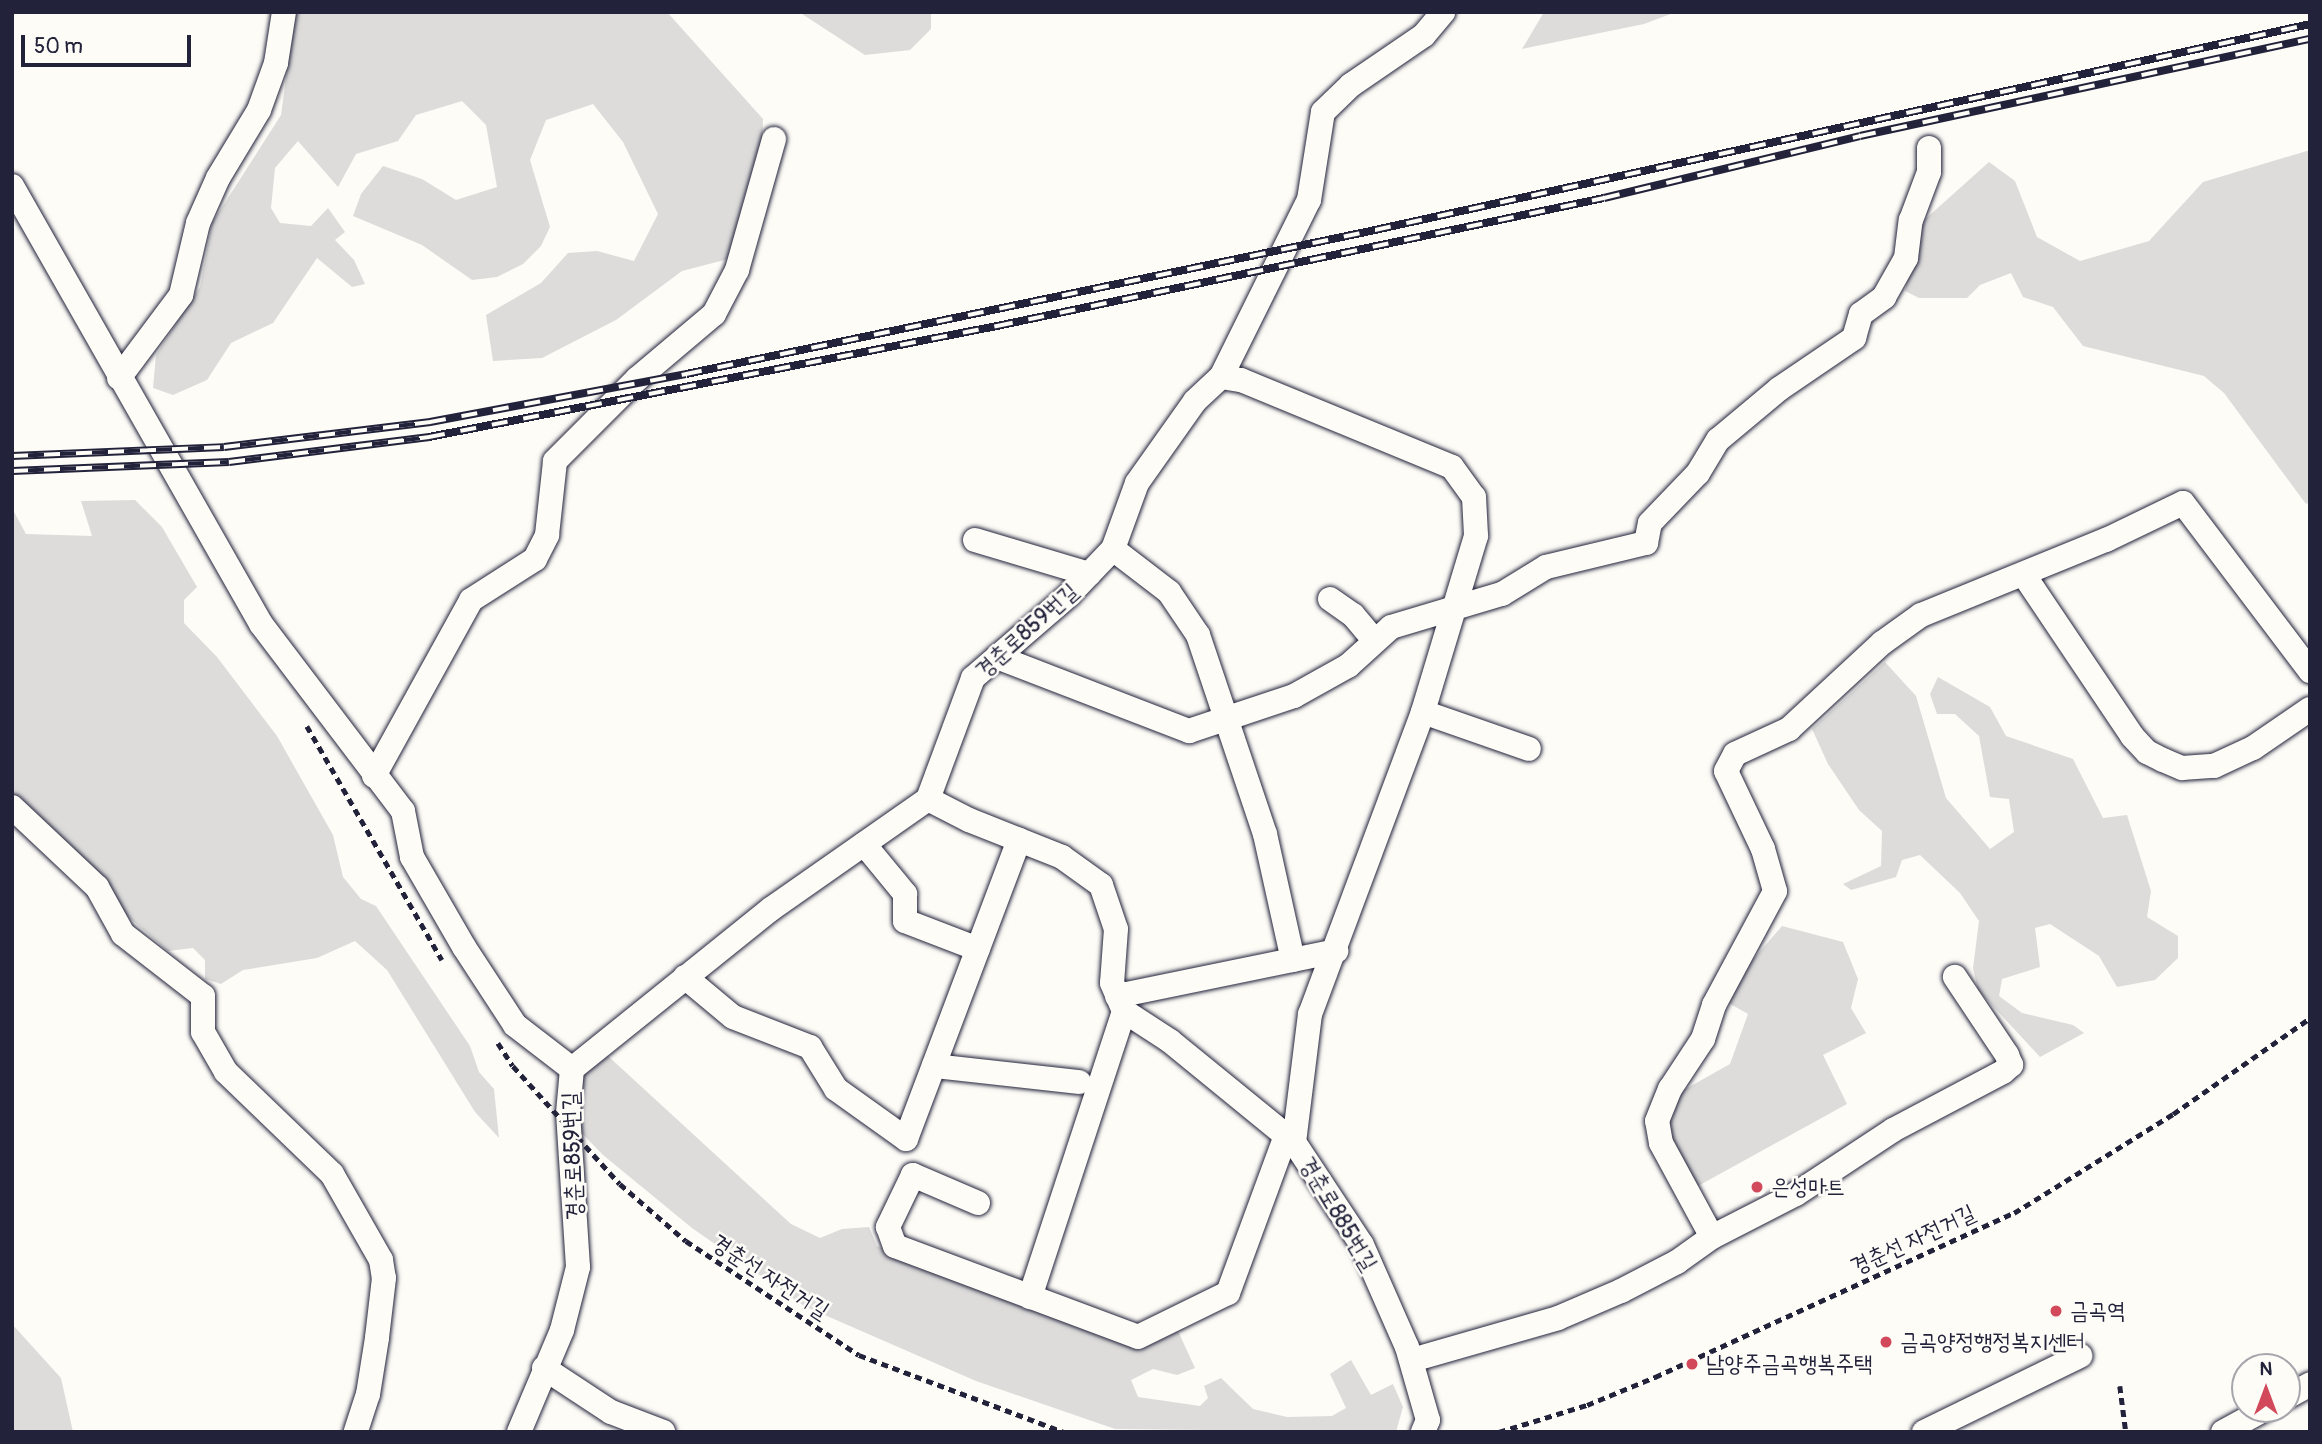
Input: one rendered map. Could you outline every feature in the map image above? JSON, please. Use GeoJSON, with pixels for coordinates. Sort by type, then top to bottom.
{"type":"FeatureCollection","features":[{"type":"Feature","properties":{"kind":"street"},"geometry":{"type":"LineString","coordinates":[[119,378],[181,295],[198,223],[218,178],[259,110],[276,63],[284,12]]}},
{"type":"Feature","properties":{"kind":"street","name":"경춘로859번길"},"geometry":{"type":"LineString","coordinates":[[519,1432],[562,1329],[578,1267],[568,1113],[572,1069],[771,909],[928,799],[973,678],[1090,574],[1113,549],[1137,483],[1195,401],[1221,377],[1309,200],[1323,112],[1351,85],[1424,35],[1443,12]]}},
{"type":"Feature","properties":{"kind":"street"},"geometry":{"type":"LineString","coordinates":[[374,776],[471,600],[535,559],[547,535],[555,461],[637,379],[714,314],[737,270],[775,139]]}},
{"type":"Feature","properties":{"kind":"street"},"geometry":{"type":"LineString","coordinates":[[997,657],[1189,731],[1227,721],[1294,696],[1349,666],[1391,626],[1455,605],[1502,594],[1546,568],[1646,543],[1650,523],[1698,472],[1718,440],[1779,389],[1854,338],[1861,314],[1884,297],[1906,258],[1912,220],[1929,172],[1929,148]]}},
{"type":"Feature","properties":{"kind":"street"},"geometry":{"type":"LineString","coordinates":[[12,186],[261,624],[403,811],[412,857],[515,1025],[572,1069]]}},
{"type":"Feature","properties":{"kind":"street","name":"경춘로885번길"},"geometry":{"type":"LineString","coordinates":[[1221,377],[1241,380],[1451,467],[1474,497],[1476,536],[1423,712],[1336,951],[1310,1014],[1290,1138],[1362,1245],[1412,1360],[1425,1426]]}},
{"type":"Feature","properties":{"kind":"street"},"geometry":{"type":"LineString","coordinates":[[1712,1237],[1661,1143],[1657,1121],[1670,1088],[1703,1039],[1714,1005],[1775,891],[1763,849],[1726,771],[1735,754],[1789,729],[1882,643],[1921,615],[2024,575],[2183,503],[2310,671]]}},
{"type":"Feature","properties":{"kind":"street"},"geometry":{"type":"LineString","coordinates":[[975,540],[1090,574]]}},
{"type":"Feature","properties":{"kind":"street"},"geometry":{"type":"LineString","coordinates":[[1113,549],[1169,592],[1198,635],[1265,834],[1293,960]]}},
{"type":"Feature","properties":{"kind":"street"},"geometry":{"type":"LineString","coordinates":[[2024,575],[2132,736],[2147,752],[2163,760],[2182,768],[2214,766],[2252,748],[2310,709]]}},
{"type":"Feature","properties":{"kind":"street"},"geometry":{"type":"LineString","coordinates":[[1330,599],[1353,615],[1376,641]]}},
{"type":"Feature","properties":{"kind":"street"},"geometry":{"type":"LineString","coordinates":[[1423,712],[1529,748]]}},
{"type":"Feature","properties":{"kind":"street"},"geometry":{"type":"LineString","coordinates":[[928,799],[1062,857],[1101,885],[1116,929],[1112,983],[1121,1003],[1290,1138],[1227,1293],[1138,1337],[895,1246],[888,1227],[913,1175],[978,1203]]}},
{"type":"Feature","properties":{"kind":"street"},"geometry":{"type":"LineString","coordinates":[[12,807],[97,887],[123,934],[202,996],[202,1032],[226,1072],[332,1174],[381,1260],[384,1278],[375,1349],[356,1432]]}},
{"type":"Feature","properties":{"kind":"street"},"geometry":{"type":"LineString","coordinates":[[685,977],[733,1017],[810,1047],[836,1088],[906,1139],[1019,840]]}},
{"type":"Feature","properties":{"kind":"street"},"geometry":{"type":"LineString","coordinates":[[864,844],[905,894],[905,921],[978,949]]}},
{"type":"Feature","properties":{"kind":"street"},"geometry":{"type":"LineString","coordinates":[[1121,1003],[1336,951]]}},
{"type":"Feature","properties":{"kind":"street"},"geometry":{"type":"LineString","coordinates":[[1412,1360],[1558,1318],[1677,1262],[1712,1237],[1796,1194],[1893,1130],[2011,1065],[1955,978]]}},
{"type":"Feature","properties":{"kind":"street"},"geometry":{"type":"LineString","coordinates":[[1030,1297],[1121,1003]]}},
{"type":"Feature","properties":{"kind":"street"},"geometry":{"type":"LineString","coordinates":[[934,1066],[1079,1082]]}},
{"type":"Feature","properties":{"kind":"street"},"geometry":{"type":"LineString","coordinates":[[1924,1432],[2080,1356]]}},
{"type":"Feature","properties":{"kind":"street"},"geometry":{"type":"LineString","coordinates":[[544,1368],[611,1412],[663,1432]]}},
{"type":"Feature","properties":{"kind":"street"},"geometry":{"type":"LineString","coordinates":[[2223,1432],[2239,1423]]}},
{"type":"Feature","properties":{"kind":"path","name":"경춘선 자전거길"},"geometry":{"type":"LineString","coordinates":[[1499,1432],[1587,1405],[1656,1377],[2014,1213],[2173,1114],[2310,1018]]}},
{"type":"Feature","properties":{"kind":"path","name":"경춘선 자전거길"},"geometry":{"type":"LineString","coordinates":[[513,1066],[620,1184],[685,1241],[859,1355],[1064,1432]]}},
{"type":"Feature","properties":{"kind":"path"},"geometry":{"type":"LineString","coordinates":[[2120,1386],[2126,1432]]}},
{"type":"Feature","properties":{"kind":"shaded area"},"geometry":{"type":"Polygon","coordinates":[[[295,12],[667,12],[763,119],[762,149],[732,258],[682,271],[616,320],[542,358],[493,361],[486,315],[541,283],[568,253],[597,251],[634,261],[658,214],[623,142],[593,104],[546,120],[530,160],[550,227],[541,246],[523,264],[497,277],[472,280],[422,245],[353,216],[361,194],[383,166],[422,179],[456,200],[497,187],[486,125],[462,101],[416,115],[398,141],[356,154],[338,187],[298,141],[275,168],[271,208],[280,223],[311,226],[328,208],[345,232],[335,240],[354,260],[365,284],[352,287],[317,258],[273,323],[231,343],[207,380],[173,395],[153,388],[156,355],[200,287],[212,223],[281,115],[295,12]]]}},
{"type":"Feature","properties":{"kind":"shaded area"},"geometry":{"type":"Polygon","coordinates":[[[799,12],[931,12],[931,29],[910,50],[865,55],[799,12]]]}},
{"type":"Feature","properties":{"kind":"shaded area"},"geometry":{"type":"Polygon","coordinates":[[[1544,12],[1676,12],[1644,24],[1522,49],[1544,12]]]}},
{"type":"Feature","properties":{"kind":"shaded area"},"geometry":{"type":"Polygon","coordinates":[[[2310,150],[2310,502],[2306,504],[2224,393],[2204,376],[2083,346],[2053,307],[2023,297],[2011,273],[1980,285],[1967,298],[1919,298],[1905,291],[1922,222],[1989,162],[2015,181],[2037,237],[2080,261],[2149,241],[2203,182],[2310,150]]]}},
{"type":"Feature","properties":{"kind":"shaded area"},"geometry":{"type":"Polygon","coordinates":[[[135,500],[162,527],[197,587],[184,600],[184,623],[217,657],[277,736],[333,835],[343,877],[361,899],[376,906],[470,1046],[479,1072],[494,1089],[499,1138],[475,1112],[387,970],[355,941],[317,958],[243,970],[221,984],[205,979],[205,960],[193,948],[168,951],[126,915],[103,878],[12,795],[12,508],[26,534],[92,536],[81,501],[135,500]]]}},
{"type":"Feature","properties":{"kind":"shaded area"},"geometry":{"type":"Polygon","coordinates":[[[1885,662],[1916,696],[1946,798],[1990,849],[2014,832],[2009,799],[1990,797],[1979,736],[1955,714],[1937,714],[1930,694],[1938,677],[1990,707],[2006,736],[2073,759],[2103,818],[2127,815],[2151,891],[2147,917],[2178,936],[2178,958],[2155,980],[2117,987],[2099,956],[2050,924],[2035,928],[2040,967],[2002,979],[1999,996],[2022,1013],[2073,1025],[2084,1033],[2040,1057],[1978,990],[1973,968],[1979,921],[1960,893],[1920,855],[1902,860],[1896,877],[1851,890],[1843,884],[1881,866],[1882,831],[1859,810],[1828,764],[1812,729],[1885,662]]]}},
{"type":"Feature","properties":{"kind":"shaded area"},"geometry":{"type":"Polygon","coordinates":[[[1782,926],[1843,942],[1858,979],[1851,1008],[1866,1033],[1823,1055],[1847,1104],[1698,1186],[1669,1138],[1667,1121],[1682,1091],[1730,1064],[1748,1014],[1725,1001],[1744,970],[1782,926]]]}},
{"type":"Feature","properties":{"kind":"shaded area"},"geometry":{"type":"Polygon","coordinates":[[[608,1056],[791,1224],[820,1238],[842,1229],[869,1227],[877,1246],[1140,1350],[1178,1331],[1195,1368],[1177,1375],[1153,1369],[1131,1380],[1138,1397],[1200,1406],[1208,1398],[1204,1386],[1221,1378],[1253,1409],[1287,1417],[1332,1416],[1346,1408],[1330,1374],[1351,1360],[1371,1395],[1393,1384],[1403,1407],[1396,1432],[1115,1429],[976,1381],[804,1306],[692,1228],[603,1155],[574,1125],[581,1077],[608,1056]]]}},
{"type":"Feature","properties":{"kind":"shaded area"},"geometry":{"type":"Polygon","coordinates":[[[12,1324],[61,1378],[73,1432],[12,1432],[12,1324]]]}},
{"type":"Feature","properties":{"kind":"railway"},"geometry":{"type":"LineString","coordinates":[[12,456],[224,447],[430,422],[686,374],[1375,230],[2310,24]]}},
{"type":"Feature","properties":{"kind":"railway"},"geometry":{"type":"LineString","coordinates":[[12,471],[229,462],[429,437],[997,326],[1604,198],[1860,136],[2310,39]]}},
{"type":"Feature","properties":{"kind":"place","name":"은성마트"},"geometry":{"type":"Point","coordinates":[1757,1187]}},
{"type":"Feature","properties":{"kind":"place","name":"금곡역"},"geometry":{"type":"Point","coordinates":[2056,1311]}},
{"type":"Feature","properties":{"kind":"place","name":"금곡양정행정복지센터"},"geometry":{"type":"Point","coordinates":[1886,1342]}},
{"type":"Feature","properties":{"kind":"place","name":"남양주금곡행복주택"},"geometry":{"type":"Point","coordinates":[1692,1364]}}]}
